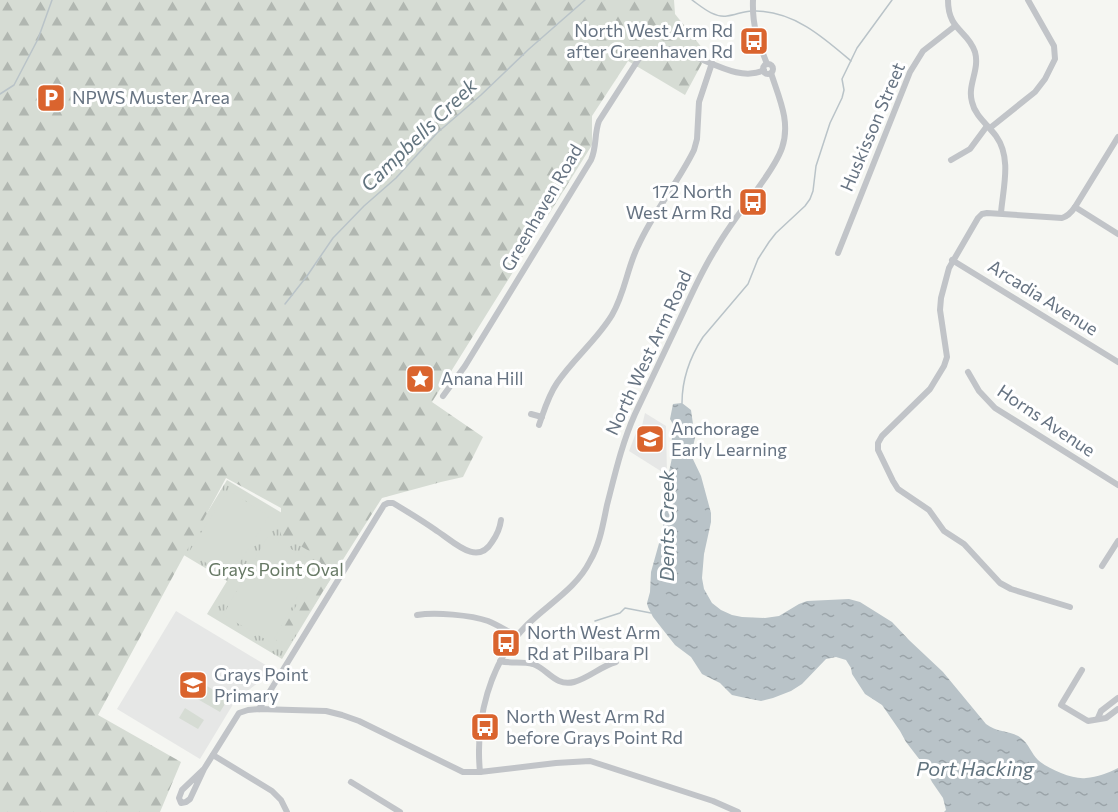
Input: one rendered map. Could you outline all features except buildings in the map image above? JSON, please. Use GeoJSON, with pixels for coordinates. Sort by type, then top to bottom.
{"type":"FeatureCollection","features":[{"type":"Feature","properties":{"kind":"street"},"geometry":{"type":"LineString","coordinates":[[753,0],[756,33],[765,67]]}},
{"type":"Feature","properties":{"kind":"street"},"geometry":{"type":"LineString","coordinates":[[948,0],[949,14],[955,26],[975,51],[977,65],[971,87],[971,98],[976,111],[1001,144],[1005,159],[1001,213]]}},
{"type":"Feature","properties":{"kind":"street"},"geometry":{"type":"LineString","coordinates":[[951,160],[970,149],[988,127],[1035,92],[1055,60],[1054,46],[1028,0]]}},
{"type":"Feature","properties":{"kind":"street","name":"Huskisson Street"},"geometry":{"type":"LineString","coordinates":[[838,253],[910,72],[923,51],[955,26]]}},
{"type":"Feature","properties":{"kind":"street","name":"Greenhaven Road"},"geometry":{"type":"LineString","coordinates":[[443,396],[465,366],[591,160],[599,121],[637,60],[650,50],[666,48],[747,74],[753,75],[765,67]]}},
{"type":"Feature","properties":{"kind":"street"},"geometry":{"type":"LineString","coordinates":[[539,425],[558,381],[608,321],[616,307],[639,244],[694,150],[699,102],[712,63]]}},
{"type":"Feature","properties":{"kind":"street","name":"North West Arm Road"},"geometry":{"type":"LineString","coordinates":[[480,772],[478,749],[486,701],[500,661],[527,625],[573,585],[591,561],[599,539],[620,455],[635,414],[710,258],[776,162],[786,127],[771,73],[773,67],[770,64],[765,67]]}},
{"type":"Feature","properties":{"kind":"street"},"geometry":{"type":"LineString","coordinates":[[1070,607],[1011,589],[1000,583],[964,544],[944,531],[929,510],[898,489],[878,450],[878,443],[882,436],[930,389],[944,366],[947,351],[940,304],[946,275],[952,260],[982,214],[1001,213],[1062,218],[1075,207],[1118,137]]}},
{"type":"Feature","properties":{"kind":"street"},"geometry":{"type":"LineString","coordinates":[[1075,207],[1118,234]]}},
{"type":"Feature","properties":{"kind":"street","name":"Arcadia Avenue"},"geometry":{"type":"LineString","coordinates":[[952,260],[1118,362]]}},
{"type":"Feature","properties":{"kind":"street","name":"Horns Avenue"},"geometry":{"type":"LineString","coordinates":[[968,372],[980,392],[994,408],[1118,485]]}},
{"type":"Feature","properties":{"kind":"street"},"geometry":{"type":"LineString","coordinates":[[448,390],[455,396]]}},
{"type":"Feature","properties":{"kind":"street"},"geometry":{"type":"LineString","coordinates":[[531,414],[542,417]]}},
{"type":"Feature","properties":{"kind":"street"},"geometry":{"type":"LineString","coordinates":[[259,709],[381,507],[391,503],[474,553],[483,551],[490,545],[498,533],[501,520]]}},
{"type":"Feature","properties":{"kind":"street"},"geometry":{"type":"LineString","coordinates":[[1102,566],[1118,541]]}},
{"type":"Feature","properties":{"kind":"street"},"geometry":{"type":"LineString","coordinates":[[417,615],[438,614],[480,618],[517,636]]}},
{"type":"Feature","properties":{"kind":"street"},"geometry":{"type":"LineString","coordinates":[[500,661],[532,664],[554,679],[569,683],[579,680],[604,665],[616,662]]}},
{"type":"Feature","properties":{"kind":"street"},"geometry":{"type":"LineString","coordinates":[[1082,670],[1061,705],[1085,720],[1093,721],[1106,718],[1118,709]]}},
{"type":"Feature","properties":{"kind":"street"},"geometry":{"type":"LineString","coordinates":[[1098,718],[1101,711],[1118,698]]}},
{"type":"Feature","properties":{"kind":"street"},"geometry":{"type":"LineString","coordinates":[[204,769],[182,790],[179,798],[181,802],[190,799],[204,769],[239,713],[259,709],[326,711],[366,724],[463,772],[590,761],[713,801],[738,812]]}},
{"type":"Feature","properties":{"kind":"street"},"geometry":{"type":"LineString","coordinates":[[213,755],[272,791],[281,800],[287,812]]}},
{"type":"Feature","properties":{"kind":"street"},"geometry":{"type":"LineString","coordinates":[[351,782],[400,812]]}},
{"type":"Feature","properties":{"kind":"shaded area","name":"Anchorage Early Learning"},"geometry":{"type":"Polygon","coordinates":[[[645,413],[666,426],[667,475],[629,451],[639,425],[642,426],[645,413]]]}},
{"type":"Feature","properties":{"kind":"shaded area","name":"Grays Point Primary"},"geometry":{"type":"Polygon","coordinates":[[[176,611],[274,670],[235,701],[200,759],[117,709],[176,611]]]}},
{"type":"Feature","properties":{"kind":"green space"},"geometry":{"type":"Polygon","coordinates":[[[0,0],[674,0],[675,14],[707,54],[685,95],[628,61],[592,116],[592,145],[432,402],[483,437],[463,477],[382,498],[292,640],[276,641],[319,566],[320,557],[281,535],[281,508],[226,478],[98,715],[181,762],[160,812],[0,812],[0,0]]]}},
{"type":"Feature","properties":{"kind":"green space","name":"Grays Point Oval"},"geometry":{"type":"Polygon","coordinates":[[[227,480],[347,552],[282,659],[207,614],[227,581],[182,554],[227,480]]]}},
{"type":"Feature","properties":{"kind":"green space"},"geometry":{"type":"Polygon","coordinates":[[[228,490],[269,516],[230,578],[189,552],[228,490]]]}},
{"type":"Feature","properties":{"kind":"green space"},"geometry":{"type":"Polygon","coordinates":[[[268,536],[316,563],[272,643],[223,615],[268,536]]]}},
{"type":"Feature","properties":{"kind":"green space"},"geometry":{"type":"Polygon","coordinates":[[[202,683],[228,699],[220,712],[194,697],[202,683]]]}},
{"type":"Feature","properties":{"kind":"green space"},"geometry":{"type":"Polygon","coordinates":[[[185,708],[204,720],[198,729],[179,718],[185,708]]]}},
{"type":"Feature","properties":{"kind":"water","name":"Port Hacking"},"geometry":{"type":"Polygon","coordinates":[[[682,403],[691,410],[695,438],[691,455],[701,476],[711,513],[702,578],[704,589],[712,603],[732,615],[765,618],[779,616],[807,601],[849,599],[860,602],[892,622],[943,672],[986,724],[1021,738],[1036,757],[1048,767],[1081,778],[1099,776],[1118,768],[1118,812],[944,812],[946,810],[943,798],[923,764],[882,705],[865,694],[846,660],[836,657],[826,659],[802,684],[791,691],[761,701],[732,695],[720,683],[702,674],[691,657],[675,645],[653,617],[647,603],[651,572],[663,529],[664,496],[673,453],[671,444],[674,426],[670,419],[673,404],[682,403]]]}},
{"type":"Feature","properties":{"kind":"waterway"},"geometry":{"type":"LineString","coordinates":[[0,94],[14,85],[38,39],[52,0]]}},
{"type":"Feature","properties":{"kind":"waterway","name":"Campbells Creek"},"geometry":{"type":"LineString","coordinates":[[285,304],[333,238],[364,206],[396,178],[437,133],[585,0]]}},
{"type":"Feature","properties":{"kind":"waterway"},"geometry":{"type":"LineString","coordinates":[[692,0],[708,11],[722,16],[752,11]]}},
{"type":"Feature","properties":{"kind":"waterway","name":"Dents Creek"},"geometry":{"type":"LineString","coordinates":[[682,403],[683,385],[688,368],[703,337],[748,284],[758,259],[769,242],[810,199],[816,166],[830,123],[842,98],[844,90],[842,79],[857,48],[892,0]]}},
{"type":"Feature","properties":{"kind":"waterway"},"geometry":{"type":"LineString","coordinates":[[756,11],[770,12],[808,27],[851,61]]}},
{"type":"Feature","properties":{"kind":"waterway"},"geometry":{"type":"LineString","coordinates":[[595,621],[620,613],[625,608],[651,613]]}},
{"type":"Feature","properties":{"kind":"place","name":"North West Arm Rd after Greenhaven Rd"},"geometry":{"type":"Point","coordinates":[754,41]}},
{"type":"Feature","properties":{"kind":"place","name":"NPWS Muster Area"},"geometry":{"type":"Point","coordinates":[51,98]}},
{"type":"Feature","properties":{"kind":"place","name":"172 North West Arm Rd"},"geometry":{"type":"Point","coordinates":[753,202]}},
{"type":"Feature","properties":{"kind":"place","name":"Anana Hill"},"geometry":{"type":"Point","coordinates":[420,379]}},
{"type":"Feature","properties":{"kind":"place","name":"Anchorage Early Learning"},"geometry":{"type":"Point","coordinates":[650,439]}},
{"type":"Feature","properties":{"kind":"place","name":"North West Arm Rd at Pilbara Pl"},"geometry":{"type":"Point","coordinates":[506,643]}},
{"type":"Feature","properties":{"kind":"place","name":"Grays Point Primary"},"geometry":{"type":"Point","coordinates":[193,685]}},
{"type":"Feature","properties":{"kind":"place","name":"North West Arm Rd before Grays Point Rd"},"geometry":{"type":"Point","coordinates":[485,727]}}]}
